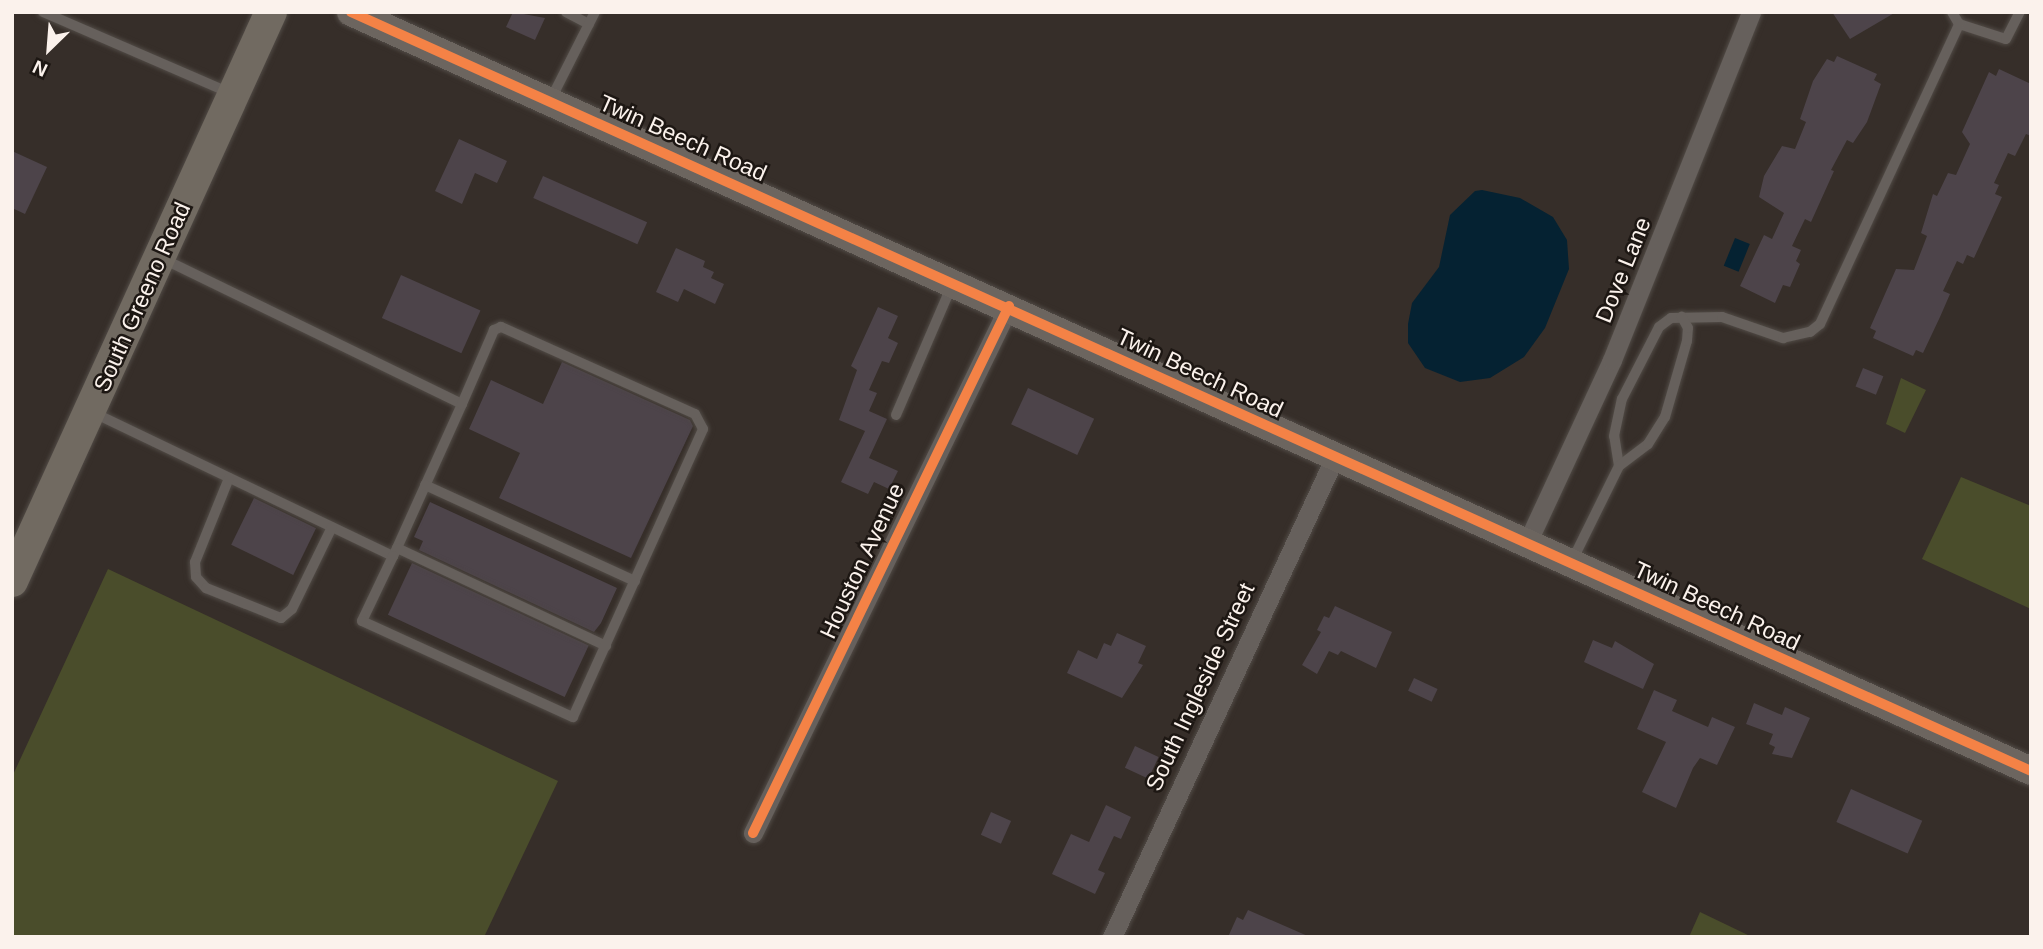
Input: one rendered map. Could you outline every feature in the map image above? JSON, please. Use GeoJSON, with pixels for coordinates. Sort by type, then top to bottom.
{"type":"FeatureCollection","features":[{"type":"Feature","properties":{"kind":"main road","name":"South Greeno Road"},"geometry":{"type":"LineString","coordinates":[[12,581],[271,12]]}},
{"type":"Feature","properties":{"kind":"street","name":"Twin Beech Road"},"geometry":{"type":"LineString","coordinates":[[352,12],[1009,306],[1334,459],[1528,541],[2031,771]]}},
{"type":"Feature","properties":{"kind":"street","name":"Dove Lane"},"geometry":{"type":"LineString","coordinates":[[1528,541],[1612,360],[1751,12]]}},
{"type":"Feature","properties":{"kind":"street","name":"Houston Avenue"},"geometry":{"type":"LineString","coordinates":[[753,833],[1009,306]]}},
{"type":"Feature","properties":{"kind":"street","name":"South Ingleside Street"},"geometry":{"type":"LineString","coordinates":[[1112,937],[1334,459]]}},
{"type":"Feature","properties":{"kind":"lane"},"geometry":{"type":"LineString","coordinates":[[43,12],[233,95]]}},
{"type":"Feature","properties":{"kind":"lane"},"geometry":{"type":"LineString","coordinates":[[566,12],[589,24]]}},
{"type":"Feature","properties":{"kind":"lane"},"geometry":{"type":"LineString","coordinates":[[550,101],[595,12]]}},
{"type":"Feature","properties":{"kind":"lane"},"geometry":{"type":"LineString","coordinates":[[1952,12],[1959,24],[2006,39],[2020,12]]}},
{"type":"Feature","properties":{"kind":"lane"},"geometry":{"type":"LineString","coordinates":[[1619,466],[1614,436],[1622,399],[1660,327],[1682,317],[1722,317],[1783,338],[1810,332],[1820,324],[1959,24]]}},
{"type":"Feature","properties":{"kind":"lane"},"geometry":{"type":"LineString","coordinates":[[160,257],[462,404]]}},
{"type":"Feature","properties":{"kind":"lane"},"geometry":{"type":"LineString","coordinates":[[896,415],[954,282]]}},
{"type":"Feature","properties":{"kind":"lane"},"geometry":{"type":"LineString","coordinates":[[1572,561],[1619,466],[1648,444],[1665,417],[1687,341],[1688,328],[1682,317]]}},
{"type":"Feature","properties":{"kind":"lane"},"geometry":{"type":"LineString","coordinates":[[501,327],[695,414],[703,429],[573,717],[362,621],[462,404],[494,330],[501,327]]}},
{"type":"Feature","properties":{"kind":"lane"},"geometry":{"type":"LineString","coordinates":[[90,411],[332,527],[395,552],[606,646]]}},
{"type":"Feature","properties":{"kind":"lane"},"geometry":{"type":"LineString","coordinates":[[229,478],[195,562],[196,577],[206,588],[281,618],[292,609],[332,527]]}},
{"type":"Feature","properties":{"kind":"lane"},"geometry":{"type":"LineString","coordinates":[[425,485],[635,581]]}},
{"type":"Feature","properties":{"kind":"green space"},"geometry":{"type":"Polygon","coordinates":[[[1901,378],[1926,390],[1905,433],[1886,424],[1901,378]]]}},
{"type":"Feature","properties":{"kind":"green space"},"geometry":{"type":"Polygon","coordinates":[[[1961,477],[2031,506],[2031,609],[1922,559],[1961,477]]]}},
{"type":"Feature","properties":{"kind":"green space"},"geometry":{"type":"Polygon","coordinates":[[[108,569],[558,781],[484,937],[12,937],[12,777],[108,569]]]}},
{"type":"Feature","properties":{"kind":"green space"},"geometry":{"type":"Polygon","coordinates":[[[1700,912],[1752,937],[1689,937],[1700,912]]]}},
{"type":"Feature","properties":{"kind":"water"},"geometry":{"type":"Polygon","coordinates":[[[1475,191],[1520,198],[1553,217],[1567,240],[1569,269],[1545,328],[1524,357],[1490,378],[1460,382],[1425,368],[1408,343],[1408,324],[1412,303],[1439,267],[1450,215],[1475,191]]]}},
{"type":"Feature","properties":{"kind":"water"},"geometry":{"type":"Polygon","coordinates":[[[1735,238],[1750,244],[1739,272],[1724,266],[1735,238]]]}},
{"type":"Feature","properties":{"kind":"building"},"geometry":{"type":"Polygon","coordinates":[[[513,12],[545,18],[535,40],[506,27],[513,12]]]}},
{"type":"Feature","properties":{"kind":"building"},"geometry":{"type":"Polygon","coordinates":[[[1832,12],[1896,12],[1850,39],[1832,12]]]}},
{"type":"Feature","properties":{"kind":"building"},"geometry":{"type":"Polygon","coordinates":[[[1837,56],[1877,74],[1874,80],[1881,84],[1867,122],[1853,143],[1847,140],[1831,170],[1834,171],[1811,222],[1805,219],[1792,246],[1801,250],[1796,261],[1800,264],[1790,287],[1783,285],[1775,303],[1740,286],[1764,235],[1772,239],[1784,213],[1759,197],[1764,176],[1782,146],[1795,149],[1806,122],[1800,119],[1813,81],[1827,59],[1834,62],[1837,56]]]}},
{"type":"Feature","properties":{"kind":"building"},"geometry":{"type":"Polygon","coordinates":[[[1999,69],[2031,84],[2031,136],[2026,134],[2015,156],[2008,153],[1994,183],[1999,185],[1995,194],[2002,197],[1974,258],[1967,255],[1963,264],[1957,261],[1943,291],[1950,294],[1940,317],[1923,353],[1916,350],[1913,356],[1873,338],[1876,331],[1870,328],[1896,269],[1914,270],[1927,236],[1921,233],[1933,194],[1937,196],[1948,173],[1956,175],[1970,144],[1962,132],[1989,72],[1996,76],[1999,69]]]}},
{"type":"Feature","properties":{"kind":"building"},"geometry":{"type":"Polygon","coordinates":[[[459,139],[507,161],[497,183],[475,173],[462,204],[435,191],[459,139]]]}},
{"type":"Feature","properties":{"kind":"building"},"geometry":{"type":"Polygon","coordinates":[[[12,151],[47,167],[25,214],[12,208],[12,151]]]}},
{"type":"Feature","properties":{"kind":"building"},"geometry":{"type":"Polygon","coordinates":[[[543,176],[647,222],[637,244],[533,198],[543,176]]]}},
{"type":"Feature","properties":{"kind":"building"},"geometry":{"type":"Polygon","coordinates":[[[676,248],[705,261],[703,267],[714,272],[711,278],[724,284],[715,304],[684,289],[678,302],[656,292],[676,248]]]}},
{"type":"Feature","properties":{"kind":"building"},"geometry":{"type":"Polygon","coordinates":[[[401,275],[480,310],[461,353],[382,318],[401,275]]]}},
{"type":"Feature","properties":{"kind":"building"},"geometry":{"type":"Polygon","coordinates":[[[878,307],[898,316],[888,338],[898,343],[889,363],[882,361],[869,390],[877,393],[869,411],[887,419],[869,458],[898,471],[889,489],[874,482],[868,494],[841,482],[865,431],[839,420],[857,370],[851,366],[878,307]]]}},
{"type":"Feature","properties":{"kind":"building"},"geometry":{"type":"Polygon","coordinates":[[[562,362],[690,420],[693,426],[631,558],[499,498],[520,453],[469,429],[491,380],[543,404],[562,362]]]}},
{"type":"Feature","properties":{"kind":"building"},"geometry":{"type":"Polygon","coordinates":[[[1863,368],[1883,376],[1876,395],[1856,387],[1863,368]]]}},
{"type":"Feature","properties":{"kind":"building"},"geometry":{"type":"Polygon","coordinates":[[[1028,388],[1094,419],[1077,455],[1011,424],[1028,388]]]}},
{"type":"Feature","properties":{"kind":"building"},"geometry":{"type":"Polygon","coordinates":[[[254,498],[316,528],[293,575],[231,545],[254,498]]]}},
{"type":"Feature","properties":{"kind":"building"},"geometry":{"type":"Polygon","coordinates":[[[430,502],[617,588],[601,623],[594,632],[419,550],[423,541],[414,537],[430,502]]]}},
{"type":"Feature","properties":{"kind":"building"},"geometry":{"type":"Polygon","coordinates":[[[412,563],[589,645],[565,697],[388,615],[412,563]]]}},
{"type":"Feature","properties":{"kind":"building"},"geometry":{"type":"Polygon","coordinates":[[[1335,606],[1392,632],[1376,668],[1341,651],[1338,655],[1329,651],[1317,674],[1302,665],[1321,632],[1317,630],[1324,616],[1329,618],[1335,606]]]}},
{"type":"Feature","properties":{"kind":"building"},"geometry":{"type":"Polygon","coordinates":[[[1117,633],[1146,646],[1138,663],[1143,665],[1122,698],[1067,673],[1078,650],[1097,659],[1104,643],[1111,646],[1117,633]]]}},
{"type":"Feature","properties":{"kind":"building"},"geometry":{"type":"Polygon","coordinates":[[[1593,640],[1612,648],[1615,641],[1654,664],[1643,689],[1584,662],[1593,640]]]}},
{"type":"Feature","properties":{"kind":"building"},"geometry":{"type":"Polygon","coordinates":[[[1414,678],[1438,689],[1432,702],[1408,691],[1414,678]]]}},
{"type":"Feature","properties":{"kind":"building"},"geometry":{"type":"Polygon","coordinates":[[[1654,690],[1677,700],[1672,711],[1708,727],[1712,717],[1735,727],[1717,765],[1700,758],[1676,808],[1642,792],[1666,742],[1637,729],[1654,690]]]}},
{"type":"Feature","properties":{"kind":"building"},"geometry":{"type":"Polygon","coordinates":[[[1754,703],[1782,715],[1785,707],[1810,718],[1792,758],[1772,754],[1775,747],[1769,744],[1773,734],[1746,724],[1754,703]]]}},
{"type":"Feature","properties":{"kind":"building"},"geometry":{"type":"Polygon","coordinates":[[[1135,746],[1159,757],[1148,779],[1125,768],[1135,746]]]}},
{"type":"Feature","properties":{"kind":"building"},"geometry":{"type":"Polygon","coordinates":[[[1851,789],[1922,821],[1908,854],[1836,822],[1851,789]]]}},
{"type":"Feature","properties":{"kind":"building"},"geometry":{"type":"Polygon","coordinates":[[[1106,805],[1131,817],[1121,839],[1114,836],[1098,870],[1105,873],[1095,894],[1052,874],[1071,834],[1089,842],[1106,805]]]}},
{"type":"Feature","properties":{"kind":"building"},"geometry":{"type":"Polygon","coordinates":[[[991,812],[1011,821],[1001,844],[981,835],[991,812]]]}},
{"type":"Feature","properties":{"kind":"building"},"geometry":{"type":"Polygon","coordinates":[[[1248,910],[1310,937],[1228,937],[1237,917],[1243,920],[1248,910]]]}},
{"type":"Feature","properties":{"kind":"cycle path"},"geometry":{"type":"LineString","coordinates":[[351,12],[2031,771]]}},
{"type":"Feature","properties":{"kind":"cycle path"},"geometry":{"type":"LineString","coordinates":[[753,833],[1009,306]]}}]}
